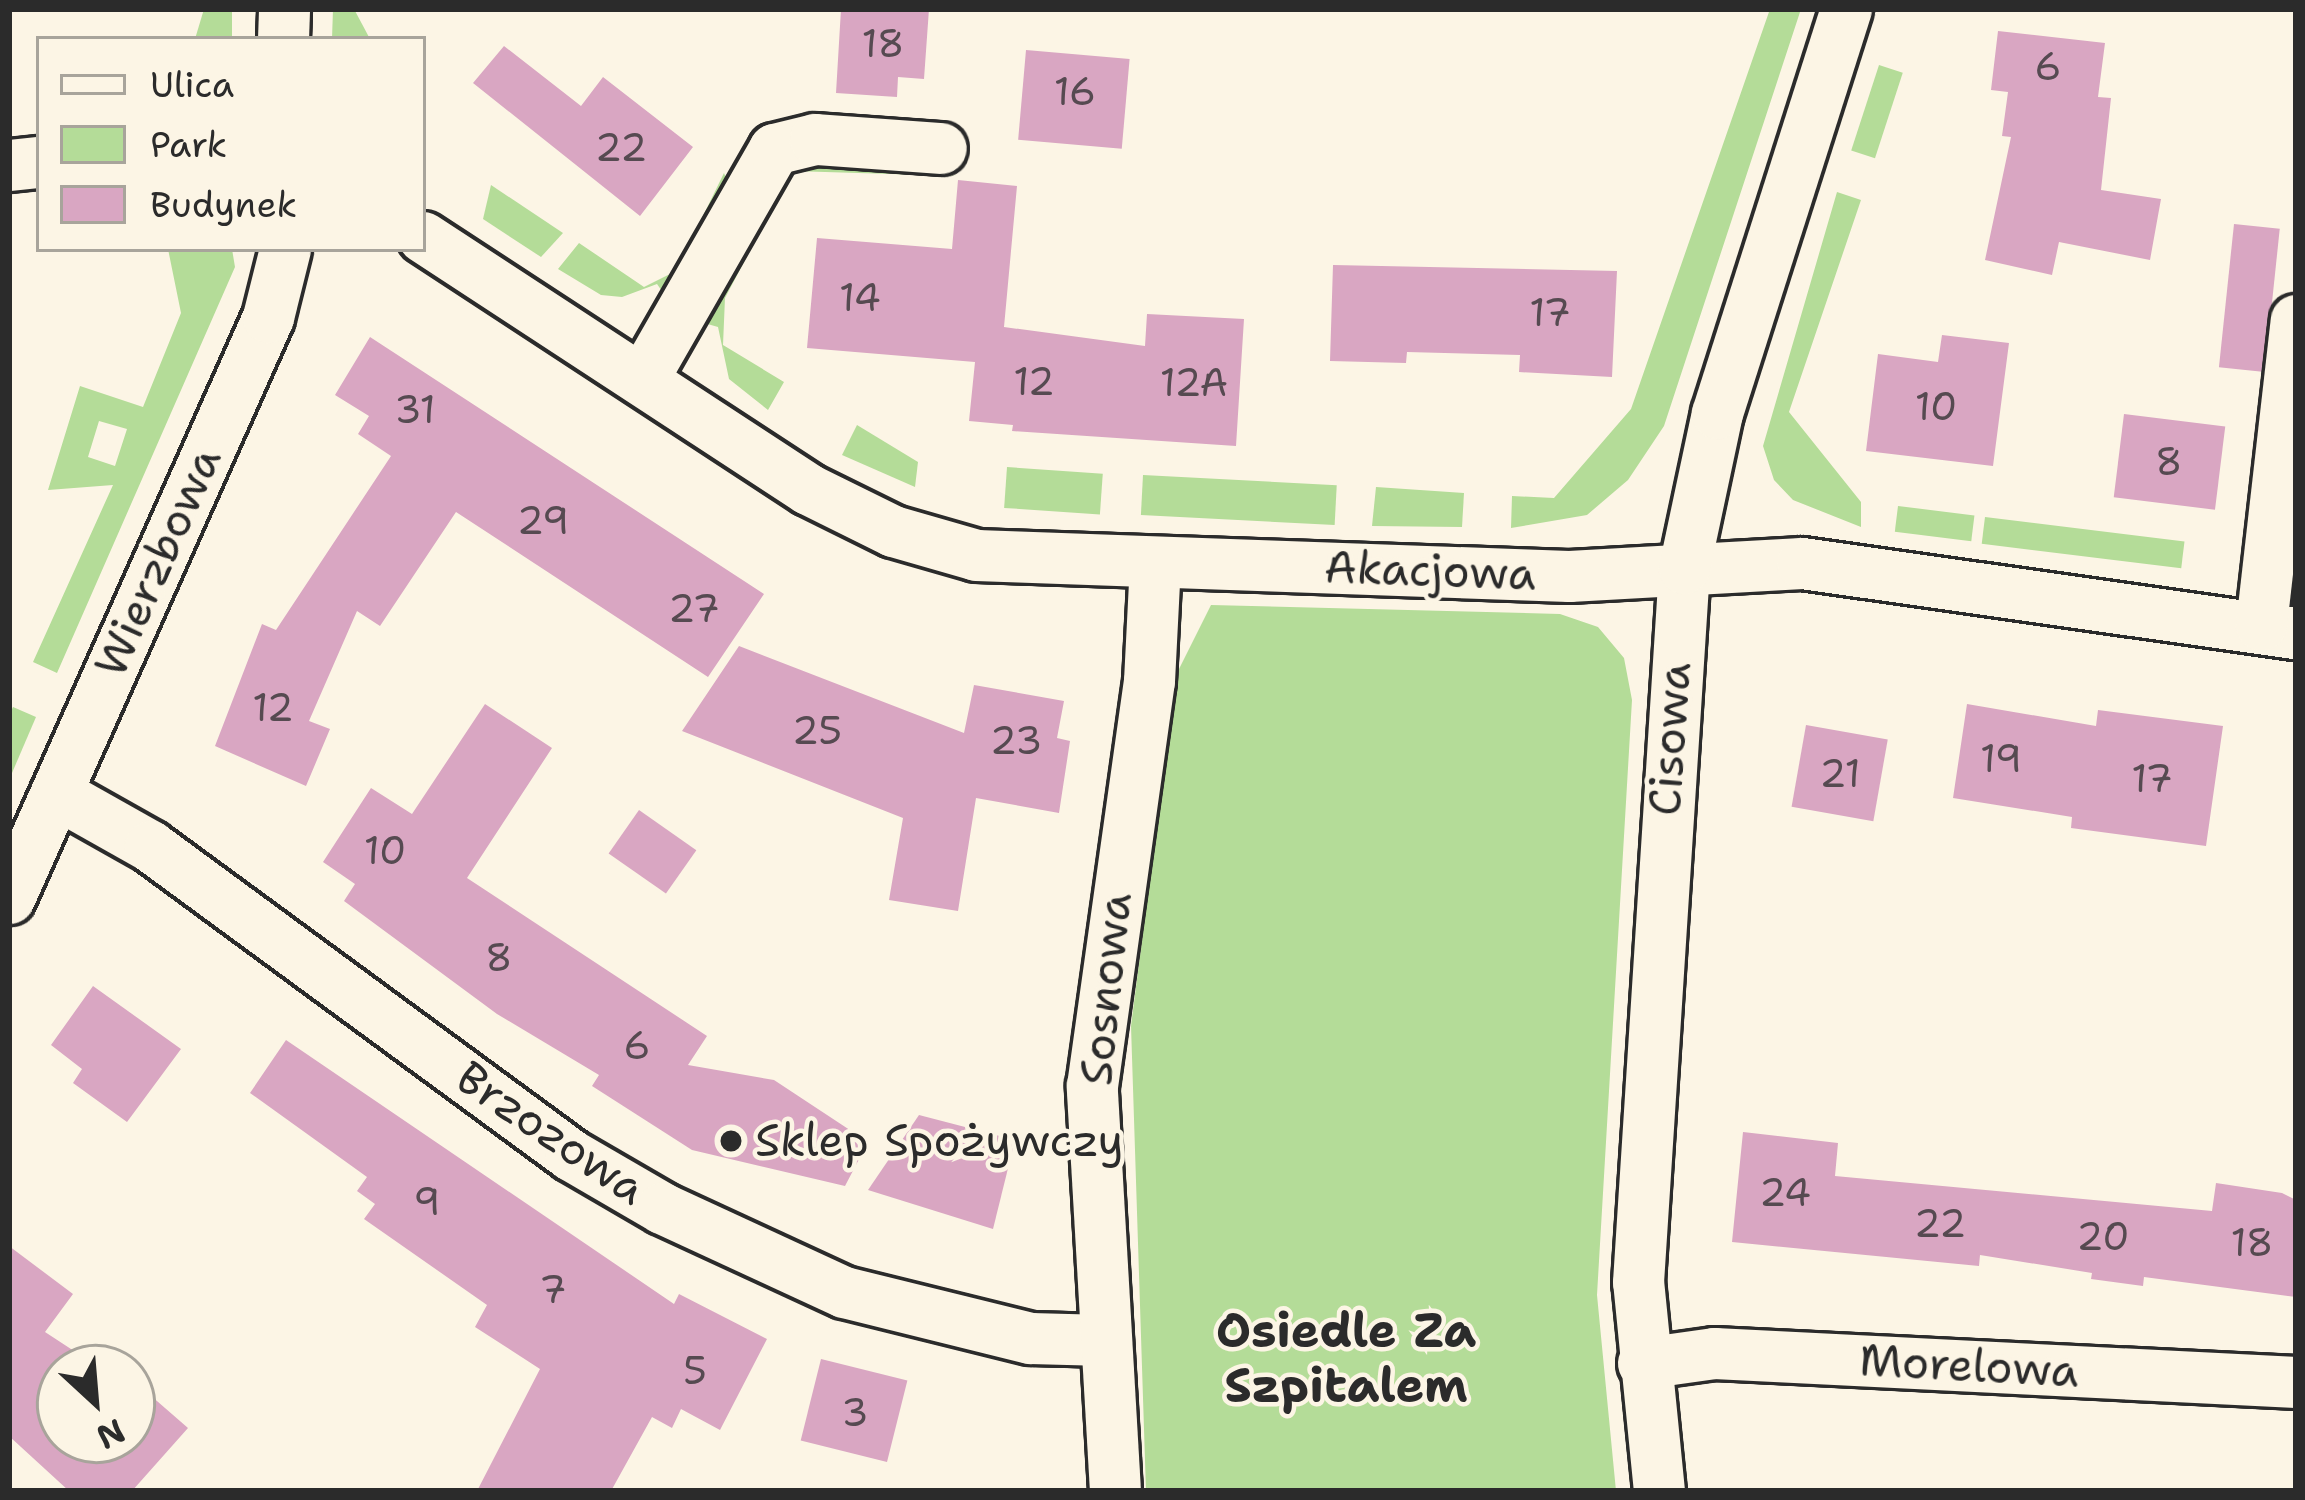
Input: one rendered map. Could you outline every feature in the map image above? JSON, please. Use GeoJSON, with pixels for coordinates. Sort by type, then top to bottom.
{"type":"FeatureCollection","features":[{"type":"Feature","properties":{"kind":"street","name":"Cisowa"},"geometry":{"type":"LineString","coordinates":[[1659,1491],[1638,1282],[1684,568],[1718,413],[1846,9]]}},
{"type":"Feature","properties":{"kind":"street"},"geometry":{"type":"LineString","coordinates":[[643,378],[774,148],[815,139],[941,148]]}},
{"type":"Feature","properties":{"kind":"street","name":"Akacjowa"},"geometry":{"type":"LineString","coordinates":[[426,239],[808,489],[893,531],[976,555],[1569,576],[1802,562],[2278,629],[2296,320]]}},
{"type":"Feature","properties":{"kind":"street","name":"Wierzbowa"},"geometry":{"type":"LineString","coordinates":[[13,879],[56,793],[268,317],[284,252]]}},
{"type":"Feature","properties":{"kind":"street","name":"Sosnowa"},"geometry":{"type":"LineString","coordinates":[[1115,1491],[1094,1033],[1149,681],[1155,562]]}},
{"type":"Feature","properties":{"kind":"street","name":"Brzozowa"},"geometry":{"type":"LineString","coordinates":[[56,793],[150,845],[571,1155],[662,1208],[844,1292],[1030,1338],[1105,1340]]}},
{"type":"Feature","properties":{"kind":"street","name":"Morelowa"},"geometry":{"type":"LineString","coordinates":[[1643,1363],[1714,1353],[2296,1382]]}},
{"type":"Feature","properties":{"kind":"green space"},"geometry":{"type":"Polygon","coordinates":[[[204,9],[232,9],[232,36],[196,36],[204,9]]]}},
{"type":"Feature","properties":{"kind":"green space"},"geometry":{"type":"Polygon","coordinates":[[[333,9],[354,9],[368,36],[332,36],[333,9]]]}},
{"type":"Feature","properties":{"kind":"green space"},"geometry":{"type":"Polygon","coordinates":[[[1770,9],[1801,9],[1664,426],[1628,480],[1587,515],[1511,528],[1512,496],[1554,498],[1631,409],[1770,9]]]}},
{"type":"Feature","properties":{"kind":"green space"},"geometry":{"type":"Polygon","coordinates":[[[1879,65],[1903,73],[1875,158],[1851,151],[1879,65]]]}},
{"type":"Feature","properties":{"kind":"green space"},"geometry":{"type":"Polygon","coordinates":[[[789,160],[957,176],[792,171],[725,298],[723,345],[784,382],[768,410],[729,379],[718,327],[704,323],[789,160]]]}},
{"type":"Feature","properties":{"kind":"green space"},"geometry":{"type":"Polygon","coordinates":[[[724,173],[729,186],[666,297],[657,284],[622,297],[601,295],[558,269],[579,243],[644,287],[676,271],[724,173]]]}},
{"type":"Feature","properties":{"kind":"green space"},"geometry":{"type":"Polygon","coordinates":[[[491,185],[563,233],[541,257],[483,219],[491,185]]]}},
{"type":"Feature","properties":{"kind":"green space"},"geometry":{"type":"Polygon","coordinates":[[[1837,192],[1861,200],[1789,412],[1861,502],[1861,527],[1793,500],[1774,480],[1763,446],[1837,192]]]}},
{"type":"Feature","properties":{"kind":"green space"},"geometry":{"type":"Polygon","coordinates":[[[169,252],[232,252],[235,267],[57,673],[33,662],[113,485],[48,490],[80,386],[143,407],[181,313],[169,252]],[[99,421],[88,457],[115,466],[127,429],[99,421]]]}},
{"type":"Feature","properties":{"kind":"green space"},"geometry":{"type":"Polygon","coordinates":[[[857,425],[918,462],[915,487],[842,455],[857,425]]]}},
{"type":"Feature","properties":{"kind":"green space"},"geometry":{"type":"Polygon","coordinates":[[[1007,467],[1103,474],[1100,515],[1004,508],[1007,467]]]}},
{"type":"Feature","properties":{"kind":"green space"},"geometry":{"type":"Polygon","coordinates":[[[1143,475],[1337,485],[1335,525],[1141,515],[1143,475]]]}},
{"type":"Feature","properties":{"kind":"green space"},"geometry":{"type":"Polygon","coordinates":[[[1376,487],[1464,493],[1462,527],[1372,526],[1376,487]]]}},
{"type":"Feature","properties":{"kind":"green space"},"geometry":{"type":"Polygon","coordinates":[[[1898,506],[1974,515],[1971,541],[1895,532],[1898,506]]]}},
{"type":"Feature","properties":{"kind":"green space"},"geometry":{"type":"Polygon","coordinates":[[[1985,517],[2185,541],[2181,568],[1982,544],[1985,517]]]}},
{"type":"Feature","properties":{"kind":"green space"},"geometry":{"type":"Polygon","coordinates":[[[1211,605],[1560,614],[1598,627],[1624,658],[1632,700],[1597,1295],[1616,1491],[1146,1491],[1131,1026],[1176,675],[1211,605]]]}},
{"type":"Feature","properties":{"kind":"green space"},"geometry":{"type":"Polygon","coordinates":[[[13,707],[36,717],[9,780],[9,715],[13,707]]]}},
{"type":"Feature","properties":{"kind":"building"},"geometry":{"type":"Polygon","coordinates":[[[841,9],[929,9],[924,79],[898,77],[897,97],[836,93],[841,9]]]}},
{"type":"Feature","properties":{"kind":"building"},"geometry":{"type":"Polygon","coordinates":[[[1998,31],[2105,43],[2098,97],[2111,98],[2101,190],[2161,199],[2150,260],[2059,242],[2052,275],[1985,260],[2011,137],[2002,136],[2008,92],[1991,90],[1998,31]]]}},
{"type":"Feature","properties":{"kind":"building"},"geometry":{"type":"Polygon","coordinates":[[[504,46],[581,106],[603,77],[693,147],[640,216],[473,83],[504,46]]]}},
{"type":"Feature","properties":{"kind":"building"},"geometry":{"type":"Polygon","coordinates":[[[1026,50],[1130,59],[1122,149],[1018,140],[1026,50]]]}},
{"type":"Feature","properties":{"kind":"building"},"geometry":{"type":"Polygon","coordinates":[[[958,180],[1017,186],[1004,327],[1145,346],[1147,314],[1244,319],[1236,446],[1012,431],[1013,425],[969,421],[975,362],[807,348],[817,238],[952,249],[958,180]]]}},
{"type":"Feature","properties":{"kind":"building"},"geometry":{"type":"Polygon","coordinates":[[[2234,224],[2280,229],[2265,372],[2219,367],[2234,224]]]}},
{"type":"Feature","properties":{"kind":"building"},"geometry":{"type":"Polygon","coordinates":[[[1333,265],[1617,271],[1612,377],[1519,372],[1520,355],[1407,352],[1406,363],[1330,361],[1333,265]]]}},
{"type":"Feature","properties":{"kind":"building"},"geometry":{"type":"Polygon","coordinates":[[[1942,335],[2009,343],[1993,466],[1866,451],[1878,354],[1938,362],[1942,335]]]}},
{"type":"Feature","properties":{"kind":"building"},"geometry":{"type":"Polygon","coordinates":[[[370,337],[764,594],[708,677],[456,512],[380,626],[357,611],[309,721],[330,729],[306,786],[215,746],[262,624],[276,630],[391,456],[358,434],[369,416],[335,395],[370,337]]]}},
{"type":"Feature","properties":{"kind":"building"},"geometry":{"type":"Polygon","coordinates":[[[2124,414],[2225,426],[2215,510],[2114,497],[2124,414]]]}},
{"type":"Feature","properties":{"kind":"building"},"geometry":{"type":"Polygon","coordinates":[[[739,646],[964,733],[974,685],[1064,701],[1057,738],[1070,741],[1059,813],[976,798],[958,911],[889,900],[903,818],[682,731],[739,646]]]}},
{"type":"Feature","properties":{"kind":"building"},"geometry":{"type":"Polygon","coordinates":[[[485,704],[552,748],[467,878],[707,1036],[688,1065],[774,1080],[868,1142],[845,1186],[692,1150],[592,1086],[599,1075],[497,1014],[344,901],[355,884],[323,862],[371,788],[412,814],[485,704]]]}},
{"type":"Feature","properties":{"kind":"building"},"geometry":{"type":"Polygon","coordinates":[[[1967,704],[2096,726],[2098,710],[2223,726],[2206,846],[2071,828],[2072,817],[1953,798],[1967,704]]]}},
{"type":"Feature","properties":{"kind":"building"},"geometry":{"type":"Polygon","coordinates":[[[1806,725],[1888,739],[1873,821],[1792,807],[1806,725]]]}},
{"type":"Feature","properties":{"kind":"building"},"geometry":{"type":"Polygon","coordinates":[[[639,810],[696,850],[666,894],[609,853],[639,810]]]}},
{"type":"Feature","properties":{"kind":"building"},"geometry":{"type":"Polygon","coordinates":[[[93,986],[181,1049],[127,1122],[73,1083],[82,1069],[51,1045],[93,986]]]}},
{"type":"Feature","properties":{"kind":"building"},"geometry":{"type":"Polygon","coordinates":[[[286,1040],[674,1304],[679,1294],[767,1339],[720,1430],[681,1409],[672,1428],[652,1417],[611,1491],[477,1491],[540,1369],[475,1327],[487,1305],[364,1219],[375,1204],[357,1191],[367,1177],[250,1093],[286,1040]]]}},
{"type":"Feature","properties":{"kind":"building"},"geometry":{"type":"Polygon","coordinates":[[[919,1115],[1015,1140],[993,1229],[868,1190],[919,1115]]]}},
{"type":"Feature","properties":{"kind":"building"},"geometry":{"type":"Polygon","coordinates":[[[1743,1132],[1838,1143],[1835,1176],[2212,1211],[2216,1183],[2282,1193],[2296,1200],[2296,1297],[2144,1277],[2143,1286],[1980,1255],[1979,1266],[1732,1242],[1743,1132]]]}},
{"type":"Feature","properties":{"kind":"building"},"geometry":{"type":"Polygon","coordinates":[[[9,1246],[73,1294],[45,1332],[63,1344],[36,1344],[36,1461],[9,1436],[9,1246]]]}},
{"type":"Feature","properties":{"kind":"building"},"geometry":{"type":"Polygon","coordinates":[[[821,1359],[907,1381],[887,1462],[801,1441],[821,1359]]]}},
{"type":"Feature","properties":{"kind":"building"},"geometry":{"type":"Polygon","coordinates":[[[156,1400],[188,1428],[156,1464],[156,1400]]]}},
{"type":"Feature","properties":{"kind":"building"},"geometry":{"type":"Polygon","coordinates":[[[40,1464],[156,1464],[132,1491],[69,1491],[40,1464]]]}},
{"type":"Feature","properties":{"kind":"place","name":"Sklep Spożywczy"},"geometry":{"type":"Point","coordinates":[731,1141]}},
{"type":"Feature","properties":{"kind":"district","name":"Osiedle Za Szpitalem"},"geometry":{"type":"Point","coordinates":[1346,1358]}}]}
